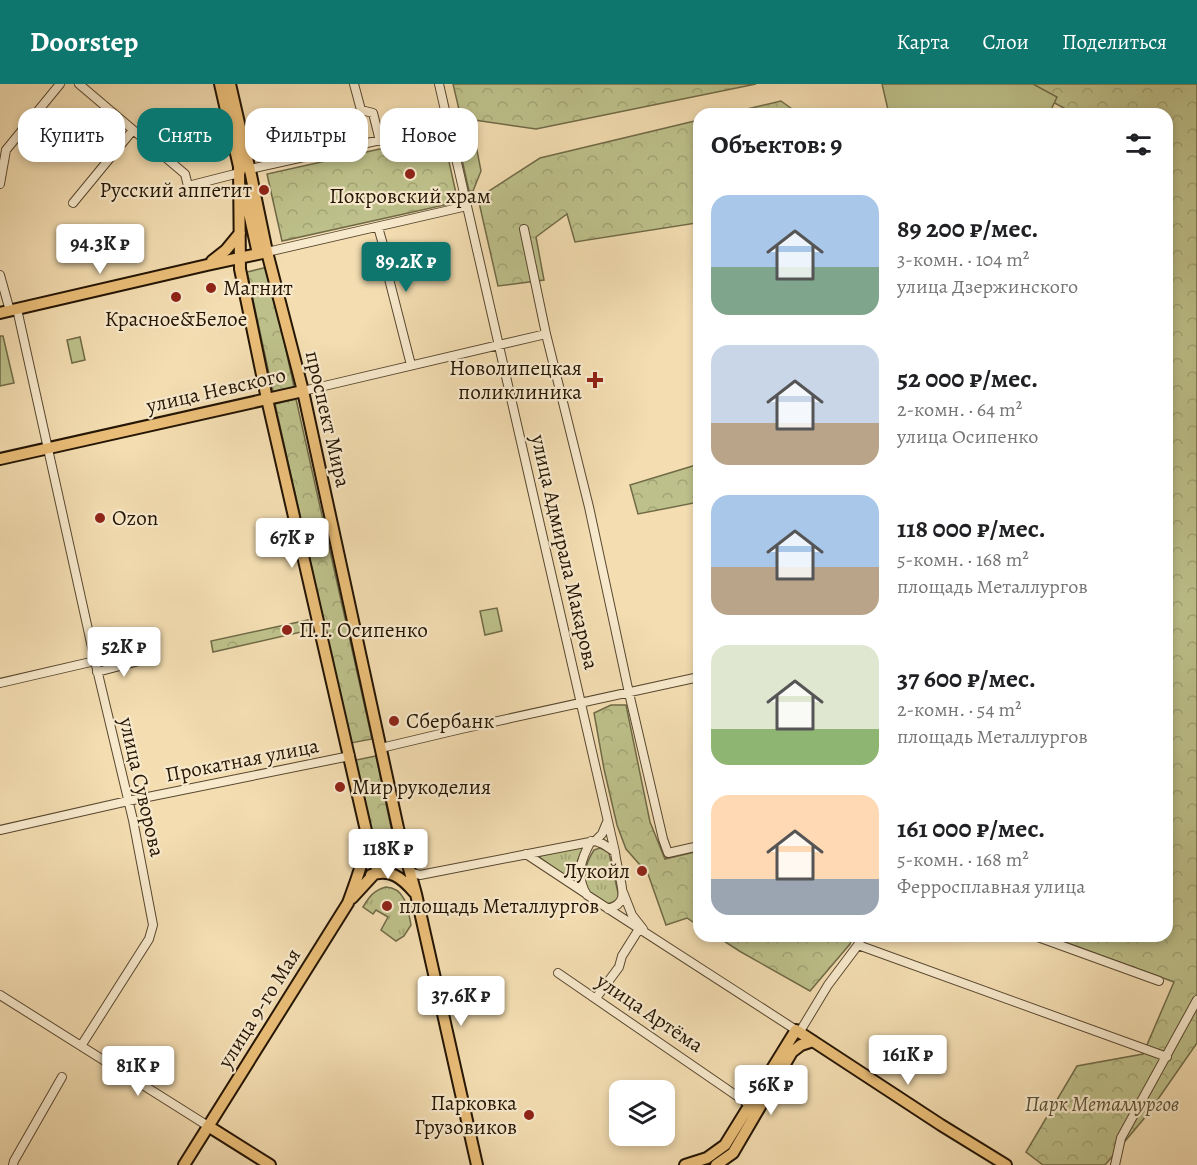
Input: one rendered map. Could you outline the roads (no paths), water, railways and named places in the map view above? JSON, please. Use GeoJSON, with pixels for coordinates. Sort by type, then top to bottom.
{"type":"FeatureCollection","features":[{"type":"Feature","properties":{"kind":"main road","name":"проспект Мира"},"geometry":{"type":"LineString","coordinates":[[220,84],[263,253],[303,391],[400,834],[415,874],[416,894]]}},
{"type":"Feature","properties":{"kind":"main road","name":"проспект Мира"},"geometry":{"type":"LineString","coordinates":[[230,84],[243,170],[240,269],[267,399],[367,835],[356,883],[348,903]]}},
{"type":"Feature","properties":{"kind":"main road"},"geometry":{"type":"LineString","coordinates":[[207,265],[226,250],[240,233]]}},
{"type":"Feature","properties":{"kind":"main road"},"geometry":{"type":"LineString","coordinates":[[9,311],[263,253]]}},
{"type":"Feature","properties":{"kind":"main road","name":"улица Невского"},"geometry":{"type":"LineString","coordinates":[[0,459],[303,391]]}},
{"type":"Feature","properties":{"kind":"main road"},"geometry":{"type":"LineString","coordinates":[[367,835],[375,842],[384,843],[400,834]]}},
{"type":"Feature","properties":{"kind":"main road"},"geometry":{"type":"LineString","coordinates":[[348,903],[375,873],[400,834]]}},
{"type":"Feature","properties":{"kind":"main road"},"geometry":{"type":"LineString","coordinates":[[388,872],[404,880],[416,894],[477,1165]]}},
{"type":"Feature","properties":{"kind":"main road"},"geometry":{"type":"LineString","coordinates":[[356,883],[375,873],[415,874]]}},
{"type":"Feature","properties":{"kind":"main road","name":"улица 9-го Мая"},"geometry":{"type":"LineString","coordinates":[[184,1165],[348,903]]}},
{"type":"Feature","properties":{"kind":"main road"},"geometry":{"type":"LineString","coordinates":[[685,1165],[707,1158],[724,1145],[797,1032],[1006,1165]]}},
{"type":"Feature","properties":{"kind":"main road"},"geometry":{"type":"LineString","coordinates":[[716,1165],[733,1153],[792,1052],[801,1045],[813,1041]]}},
{"type":"Feature","properties":{"kind":"main road"},"geometry":{"type":"LineString","coordinates":[[208,1126],[270,1165]]}},
{"type":"Feature","properties":{"kind":"street"},"geometry":{"type":"LineString","coordinates":[[0,184],[1,167],[6,150],[60,84]]}},
{"type":"Feature","properties":{"kind":"street"},"geometry":{"type":"LineString","coordinates":[[79,84],[185,174],[188,186],[243,170],[380,141],[373,112],[361,111],[354,84]]}},
{"type":"Feature","properties":{"kind":"street","name":"улица Адмирала Макарова"},"geometry":{"type":"LineString","coordinates":[[439,84],[444,108]]}},
{"type":"Feature","properties":{"kind":"street"},"geometry":{"type":"LineString","coordinates":[[73,203],[133,130]]}},
{"type":"Feature","properties":{"kind":"street","name":"улица Адмирала Макарова"},"geometry":{"type":"LineString","coordinates":[[457,162],[623,892]]}},
{"type":"Feature","properties":{"kind":"street"},"geometry":{"type":"LineString","coordinates":[[263,253],[467,206]]}},
{"type":"Feature","properties":{"kind":"street"},"geometry":{"type":"LineString","coordinates":[[378,227],[411,365]]}},
{"type":"Feature","properties":{"kind":"street"},"geometry":{"type":"LineString","coordinates":[[524,229],[546,334],[589,507],[663,839],[668,853],[693,847]]}},
{"type":"Feature","properties":{"kind":"street","name":"улица Суворова"},"geometry":{"type":"LineString","coordinates":[[0,275],[48,448],[94,661],[129,801],[153,925],[150,939],[81,1046]]}},
{"type":"Feature","properties":{"kind":"street","name":"улица Невского"},"geometry":{"type":"LineString","coordinates":[[303,391],[546,334]]}},
{"type":"Feature","properties":{"kind":"street"},"geometry":{"type":"LineString","coordinates":[[97,672],[143,660]]}},
{"type":"Feature","properties":{"kind":"street"},"geometry":{"type":"LineString","coordinates":[[0,683],[94,661]]}},
{"type":"Feature","properties":{"kind":"street"},"geometry":{"type":"LineString","coordinates":[[381,748],[693,678]]}},
{"type":"Feature","properties":{"kind":"street","name":"Прокатная улица"},"geometry":{"type":"LineString","coordinates":[[0,830],[350,756]]}},
{"type":"Feature","properties":{"kind":"street"},"geometry":{"type":"LineString","coordinates":[[587,895],[581,883],[579,869],[593,841],[602,834],[607,822]]}},
{"type":"Feature","properties":{"kind":"street"},"geometry":{"type":"LineString","coordinates":[[415,874],[593,841],[615,852]]}},
{"type":"Feature","properties":{"kind":"street"},"geometry":{"type":"LineString","coordinates":[[526,854],[797,1032],[859,942]]}},
{"type":"Feature","properties":{"kind":"street"},"geometry":{"type":"LineString","coordinates":[[608,909],[618,905],[623,892]]}},
{"type":"Feature","properties":{"kind":"street"},"geometry":{"type":"LineString","coordinates":[[623,892],[632,915],[648,934]]}},
{"type":"Feature","properties":{"kind":"street"},"geometry":{"type":"LineString","coordinates":[[596,998],[618,968],[622,956],[639,929]]}},
{"type":"Feature","properties":{"kind":"street"},"geometry":{"type":"LineString","coordinates":[[1052,942],[1159,981]]}},
{"type":"Feature","properties":{"kind":"street"},"geometry":{"type":"LineString","coordinates":[[858,945],[1167,1057]]}},
{"type":"Feature","properties":{"kind":"street","name":"улица Артёма"},"geometry":{"type":"LineString","coordinates":[[558,973],[750,1105]]}},
{"type":"Feature","properties":{"kind":"street"},"geometry":{"type":"LineString","coordinates":[[0,995],[208,1126]]}},
{"type":"Feature","properties":{"kind":"street"},"geometry":{"type":"LineString","coordinates":[[1115,1165],[1121,1138],[1197,1000]]}},
{"type":"Feature","properties":{"kind":"street"},"geometry":{"type":"LineString","coordinates":[[13,1165],[62,1077]]}},
{"type":"Feature","properties":{"kind":"place","name":"Покровский храм"},"geometry":{"type":"Point","coordinates":[410,174]}},
{"type":"Feature","properties":{"kind":"place","name":"Русский аппетит"},"geometry":{"type":"Point","coordinates":[264,190]}},
{"type":"Feature","properties":{"kind":"place","name":"Магнит"},"geometry":{"type":"Point","coordinates":[211,288]}},
{"type":"Feature","properties":{"kind":"place","name":"Красное&Белое"},"geometry":{"type":"Point","coordinates":[176,297]}},
{"type":"Feature","properties":{"kind":"place","name":"Новолипецкая поликлиника"},"geometry":{"type":"Point","coordinates":[595,380]}},
{"type":"Feature","properties":{"kind":"place","name":"Ozon"},"geometry":{"type":"Point","coordinates":[100,518]}},
{"type":"Feature","properties":{"kind":"place","name":"П.Г. Осипенко"},"geometry":{"type":"Point","coordinates":[287,630]}},
{"type":"Feature","properties":{"kind":"place","name":"Сбербанк"},"geometry":{"type":"Point","coordinates":[394,721]}},
{"type":"Feature","properties":{"kind":"place","name":"Мир рукоделия"},"geometry":{"type":"Point","coordinates":[340,787]}},
{"type":"Feature","properties":{"kind":"place","name":"Лукойл"},"geometry":{"type":"Point","coordinates":[642,871]}},
{"type":"Feature","properties":{"kind":"place","name":"площадь Металлургов"},"geometry":{"type":"Point","coordinates":[387,906]}},
{"type":"Feature","properties":{"kind":"place","name":"Парковка Грузовиков"},"geometry":{"type":"Point","coordinates":[529,1115]}},
{"type":"Feature","properties":{"kind":"park label","name":"Парк Металлургов"},"geometry":{"type":"Point","coordinates":[1102,1104]}}]}
